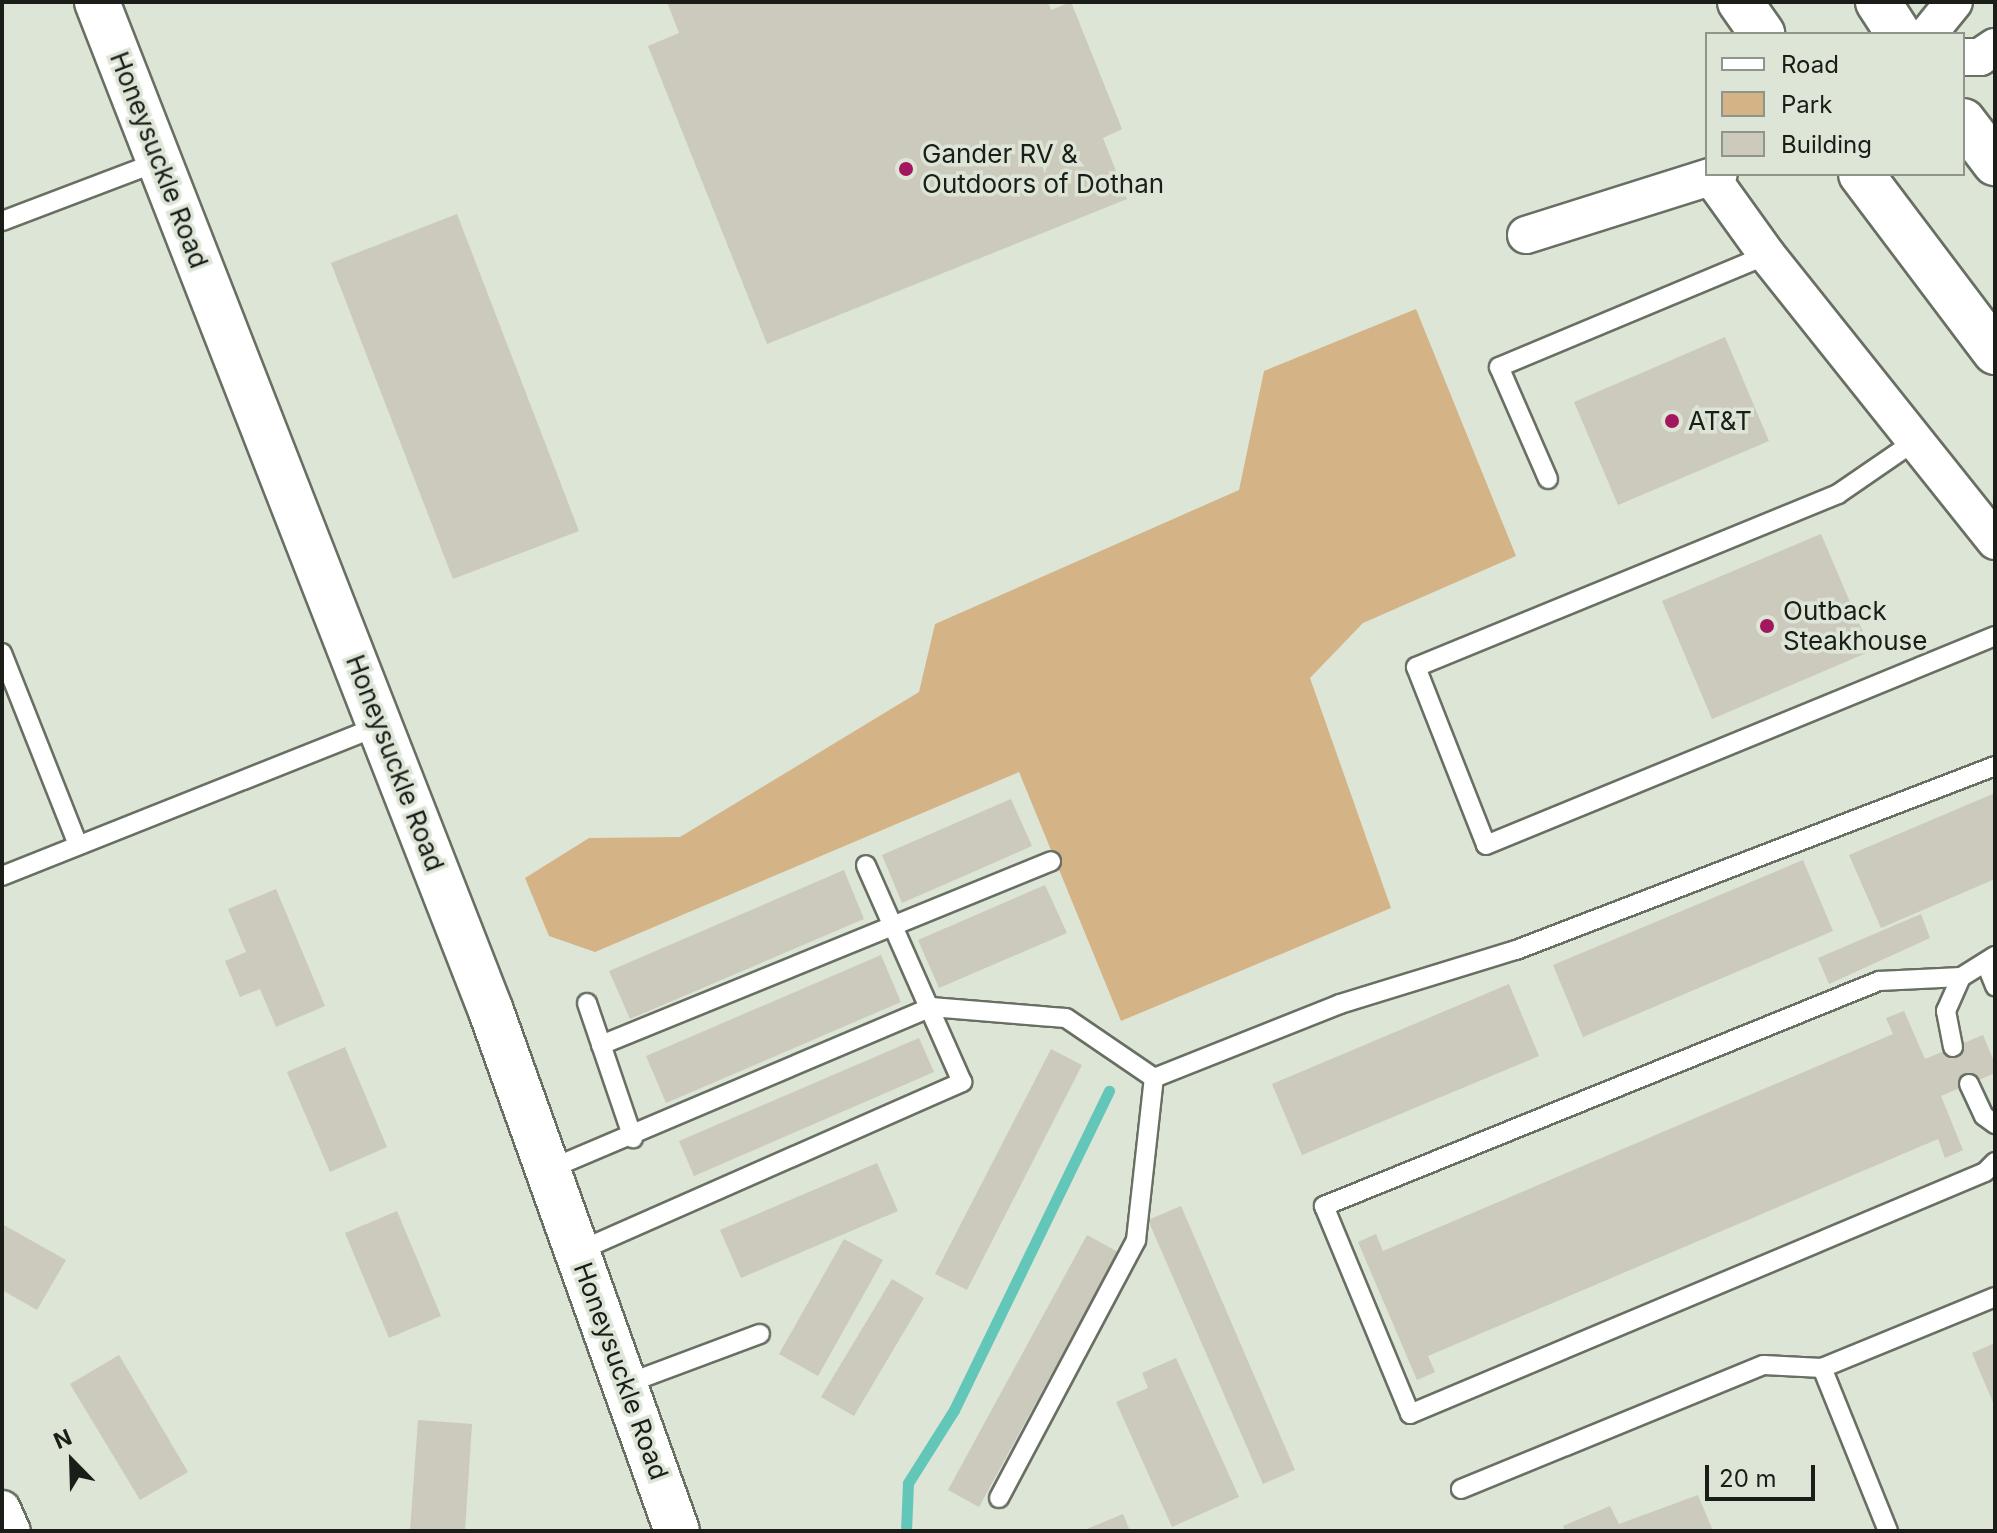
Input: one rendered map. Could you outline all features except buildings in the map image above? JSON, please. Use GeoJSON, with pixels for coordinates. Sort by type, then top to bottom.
{"type":"FeatureCollection","features":[{"type":"Feature","properties":{"kind":"main road","name":"Honeysuckle Road"},"geometry":{"type":"LineString","coordinates":[[97,2],[382,725],[550,1169],[677,1531]]}},
{"type":"Feature","properties":{"kind":"main road"},"geometry":{"type":"LineString","coordinates":[[1740,2],[1761,32]]}},
{"type":"Feature","properties":{"kind":"main road"},"geometry":{"type":"LineString","coordinates":[[1878,2],[1898,32]]}},
{"type":"Feature","properties":{"kind":"main road"},"geometry":{"type":"LineString","coordinates":[[1965,124],[1995,163]]}},
{"type":"Feature","properties":{"kind":"main road"},"geometry":{"type":"LineString","coordinates":[[1863,176],[1995,352]]}},
{"type":"Feature","properties":{"kind":"street"},"geometry":{"type":"LineString","coordinates":[[1930,32],[1954,2]]}},
{"type":"Feature","properties":{"kind":"street"},"geometry":{"type":"LineString","coordinates":[[1965,57],[1980,57],[1995,47]]}},
{"type":"Feature","properties":{"kind":"street"},"geometry":{"type":"LineString","coordinates":[[1526,235],[1712,176]]}},
{"type":"Feature","properties":{"kind":"street"},"geometry":{"type":"LineString","coordinates":[[1716,176],[1767,255],[1918,439],[1995,541]]}},
{"type":"Feature","properties":{"kind":"street"},"geometry":{"type":"LineString","coordinates":[[2,1509],[12,1531]]}},
{"type":"Feature","properties":{"kind":"lane"},"geometry":{"type":"LineString","coordinates":[[2,221],[160,161]]}},
{"type":"Feature","properties":{"kind":"lane"},"geometry":{"type":"LineString","coordinates":[[1548,479],[1499,367],[1767,255]]}},
{"type":"Feature","properties":{"kind":"lane"},"geometry":{"type":"LineString","coordinates":[[1918,439],[1838,494],[1416,667],[1486,845],[1995,636]]}},
{"type":"Feature","properties":{"kind":"lane"},"geometry":{"type":"LineString","coordinates":[[2,653],[78,845]]}},
{"type":"Feature","properties":{"kind":"lane"},"geometry":{"type":"LineString","coordinates":[[2,876],[382,725]]}},
{"type":"Feature","properties":{"kind":"lane"},"geometry":{"type":"LineString","coordinates":[[1154,1078],[1340,1004],[1516,950],[1995,766]]}},
{"type":"Feature","properties":{"kind":"lane"},"geometry":{"type":"LineString","coordinates":[[601,1045],[1051,861]]}},
{"type":"Feature","properties":{"kind":"lane"},"geometry":{"type":"LineString","coordinates":[[579,1251],[962,1082],[866,865]]}},
{"type":"Feature","properties":{"kind":"lane"},"geometry":{"type":"LineString","coordinates":[[1995,986],[1991,961],[1961,977],[1879,981],[1324,1206],[1410,1414],[1985,1172],[1995,1162]]}},
{"type":"Feature","properties":{"kind":"lane"},"geometry":{"type":"LineString","coordinates":[[1953,1047],[1946,1011],[1961,977]]}},
{"type":"Feature","properties":{"kind":"lane"},"geometry":{"type":"LineString","coordinates":[[587,1003],[633,1138]]}},
{"type":"Feature","properties":{"kind":"lane"},"geometry":{"type":"LineString","coordinates":[[550,1169],[633,1138],[931,1007],[1066,1018],[1154,1078]]}},
{"type":"Feature","properties":{"kind":"lane"},"geometry":{"type":"LineString","coordinates":[[999,1498],[1136,1240],[1154,1078]]}},
{"type":"Feature","properties":{"kind":"lane"},"geometry":{"type":"LineString","coordinates":[[1969,1084],[1984,1116],[1995,1124]]}},
{"type":"Feature","properties":{"kind":"lane"},"geometry":{"type":"LineString","coordinates":[[1461,1489],[1764,1365],[1822,1368],[1995,1297]]}},
{"type":"Feature","properties":{"kind":"lane"},"geometry":{"type":"LineString","coordinates":[[626,1384],[760,1334]]}},
{"type":"Feature","properties":{"kind":"lane"},"geometry":{"type":"LineString","coordinates":[[1822,1368],[1888,1531]]}},
{"type":"Feature","properties":{"kind":"green space"},"geometry":{"type":"Polygon","coordinates":[[[1416,309],[1516,556],[1363,623],[1310,678],[1391,908],[1121,1021],[1019,772],[595,952],[549,936],[525,878],[589,838],[680,837],[919,692],[935,624],[1239,490],[1264,371],[1416,309]]]}},
{"type":"Feature","properties":{"kind":"waterway"},"geometry":{"type":"LineString","coordinates":[[906,1531],[908,1483],[954,1410],[1109,1091]]}},
{"type":"Feature","properties":{"kind":"place","name":"Gander RV & Outdoors of Dothan"},"geometry":{"type":"Point","coordinates":[906,169]}},
{"type":"Feature","properties":{"kind":"place","name":"AT&T"},"geometry":{"type":"Point","coordinates":[1672,421]}},
{"type":"Feature","properties":{"kind":"place","name":"Outback Steakhouse"},"geometry":{"type":"Point","coordinates":[1767,626]}}]}
